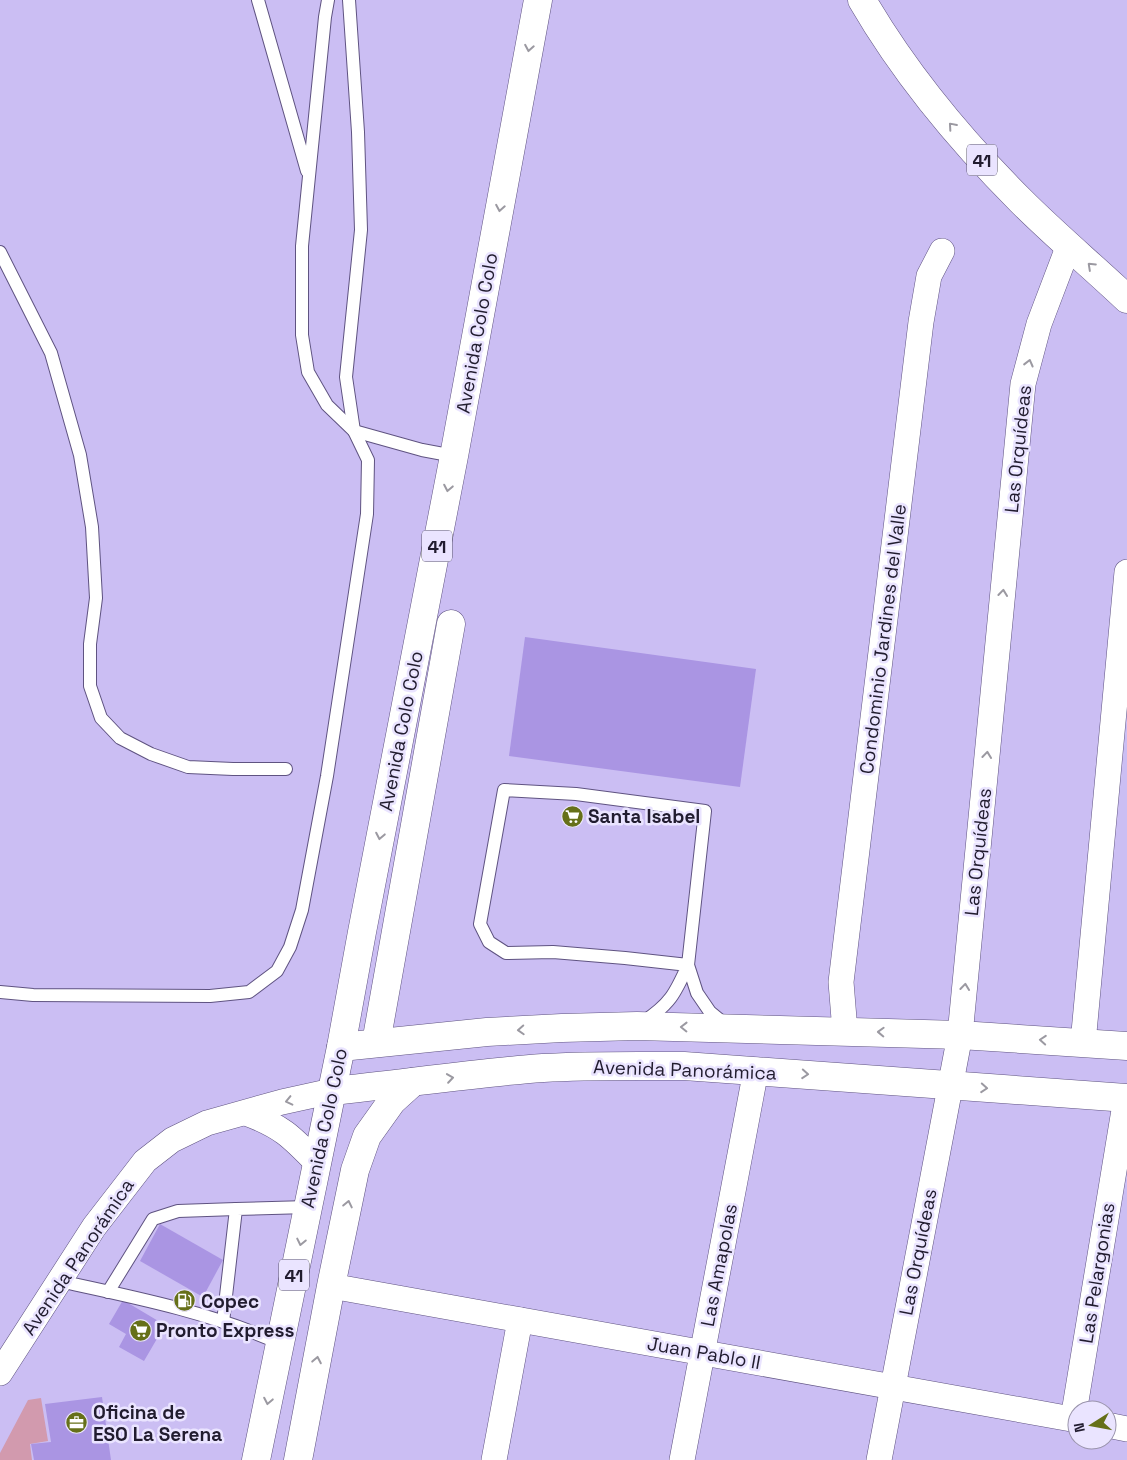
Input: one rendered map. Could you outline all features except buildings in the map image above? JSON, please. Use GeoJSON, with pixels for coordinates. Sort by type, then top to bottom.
{"type":"FeatureCollection","features":[{"type":"Feature","properties":{"kind":"street","name":"Avenida Colo Colo"},"geometry":{"type":"LineString","coordinates":[[256,1460],[341,1047],[454,456],[538,0]]}},
{"type":"Feature","properties":{"kind":"street","name":"41"},"geometry":{"type":"LineString","coordinates":[[862,0],[901,60],[979,158],[1023,203],[1127,299]]}},
{"type":"Feature","properties":{"kind":"street","name":"Las Orquídeas"},"geometry":{"type":"LineString","coordinates":[[879,1460],[960,1035],[1024,384],[1038,324],[1069,245]]}},
{"type":"Feature","properties":{"kind":"street","name":"Condominio Jardines del Valle"},"geometry":{"type":"LineString","coordinates":[[845,1031],[842,982],[920,332],[929,276],[942,251]]}},
{"type":"Feature","properties":{"kind":"street"},"geometry":{"type":"LineString","coordinates":[[1083,1043],[1127,572]]}},
{"type":"Feature","properties":{"kind":"street","name":"Avenida Colo Colo"},"geometry":{"type":"LineString","coordinates":[[376,1043],[451,624]]}},
{"type":"Feature","properties":{"kind":"street"},"geometry":{"type":"LineString","coordinates":[[341,1047],[487,1032],[637,1026],[960,1035],[1127,1046]]}},
{"type":"Feature","properties":{"kind":"street","name":"Avenida Panorámica"},"geometry":{"type":"LineString","coordinates":[[0,1373],[94,1227],[145,1161],[172,1140],[207,1123],[282,1102],[332,1091],[498,1072],[611,1066],[684,1066],[756,1070],[1126,1098]]}},
{"type":"Feature","properties":{"kind":"street","name":"Las Amapolas"},"geometry":{"type":"LineString","coordinates":[[682,1460],[756,1070]]}},
{"type":"Feature","properties":{"kind":"street","name":"Avenida Colo Colo"},"geometry":{"type":"LineString","coordinates":[[298,1460],[355,1170],[367,1136],[392,1102],[413,1082]]}},
{"type":"Feature","properties":{"kind":"street","name":"Las Pelargonias"},"geometry":{"type":"LineString","coordinates":[[1078,1400],[1126,1098]]}},
{"type":"Feature","properties":{"kind":"street"},"geometry":{"type":"LineString","coordinates":[[246,1113],[270,1122],[283,1130],[317,1163]]}},
{"type":"Feature","properties":{"kind":"street","name":"Juan Pablo II"},"geometry":{"type":"LineString","coordinates":[[331,1286],[1067,1419]]}},
{"type":"Feature","properties":{"kind":"street"},"geometry":{"type":"LineString","coordinates":[[494,1460],[520,1320]]}},
{"type":"Feature","properties":{"kind":"lane"},"geometry":{"type":"LineString","coordinates":[[258,0],[309,178]]}},
{"type":"Feature","properties":{"kind":"lane"},"geometry":{"type":"LineString","coordinates":[[328,0],[302,246],[302,335],[308,372],[327,405],[354,431],[422,450],[454,456]]}},
{"type":"Feature","properties":{"kind":"lane"},"geometry":{"type":"LineString","coordinates":[[0,992],[33,995],[210,996],[249,992],[277,971],[290,947],[302,910],[327,776],[366,514],[368,460],[354,431],[346,377],[361,230],[358,132],[349,0]]}},
{"type":"Feature","properties":{"kind":"lane"},"geometry":{"type":"LineString","coordinates":[[0,252],[51,354],[80,454],[92,527],[96,598],[90,644],[90,686],[101,718],[120,738],[151,754],[188,767],[286,769]]}},
{"type":"Feature","properties":{"kind":"lane"},"geometry":{"type":"LineString","coordinates":[[637,1026],[660,1010],[671,998],[688,965],[705,811],[576,794],[504,790],[480,924],[489,942],[506,953],[553,952],[688,965]]}},
{"type":"Feature","properties":{"kind":"lane"},"geometry":{"type":"LineString","coordinates":[[688,965],[696,993],[710,1012],[730,1028]]}},
{"type":"Feature","properties":{"kind":"lane"},"geometry":{"type":"LineString","coordinates":[[108,1292],[153,1219],[178,1211],[308,1207]]}},
{"type":"Feature","properties":{"kind":"lane"},"geometry":{"type":"LineString","coordinates":[[223,1322],[236,1209]]}},
{"type":"Feature","properties":{"kind":"lane"},"geometry":{"type":"LineString","coordinates":[[59,1281],[175,1306],[279,1343]]}},
{"type":"Feature","properties":{"kind":"shaded area"},"geometry":{"type":"Polygon","coordinates":[[[41,1398],[48,1441],[30,1444],[32,1460],[0,1460],[0,1453],[28,1400],[41,1398]]]}},
{"type":"Feature","properties":{"kind":"place","name":"Santa Isabel"},"geometry":{"type":"Point","coordinates":[572,816]}},
{"type":"Feature","properties":{"kind":"place","name":"Copec"},"geometry":{"type":"Point","coordinates":[185,1301]}},
{"type":"Feature","properties":{"kind":"place","name":"Pronto Express"},"geometry":{"type":"Point","coordinates":[140,1330]}},
{"type":"Feature","properties":{"kind":"place","name":"Oficina de ESO La Serena"},"geometry":{"type":"Point","coordinates":[77,1423]}}]}
